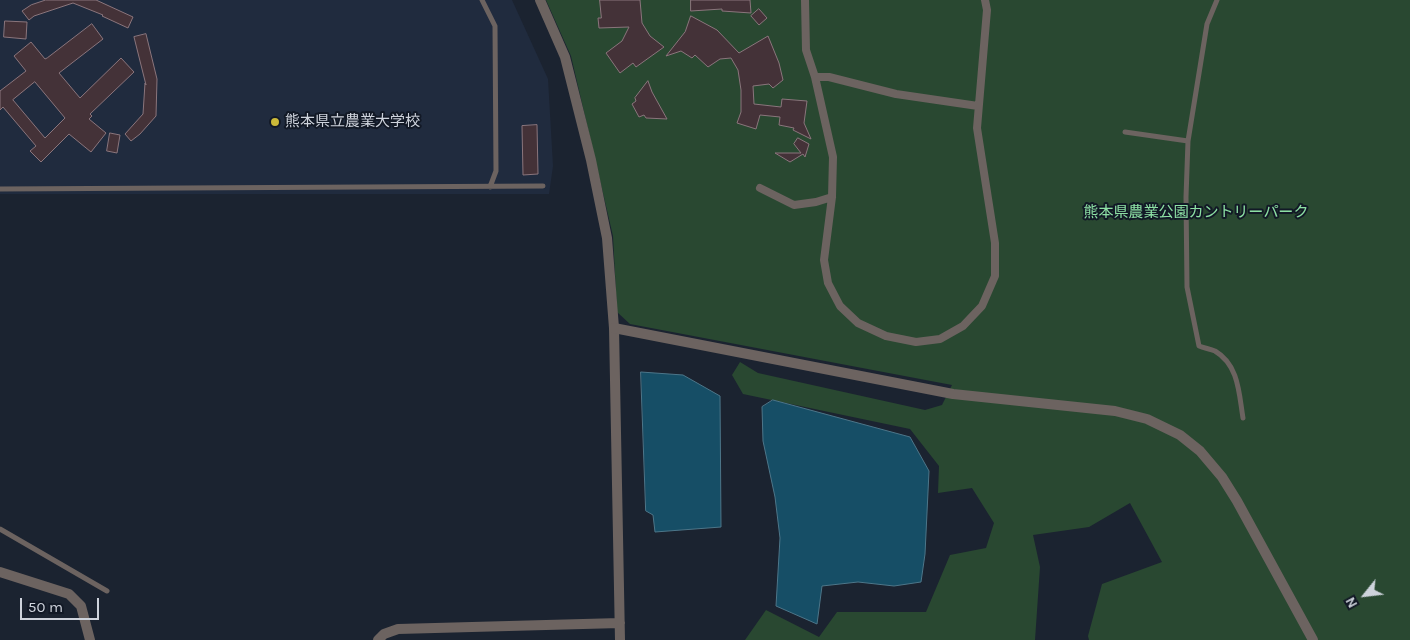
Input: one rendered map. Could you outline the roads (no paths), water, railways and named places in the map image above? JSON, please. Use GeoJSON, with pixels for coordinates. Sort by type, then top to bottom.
{"type":"FeatureCollection","features":[{"type":"Feature","properties":{"kind":"street"},"geometry":{"type":"LineString","coordinates":[[540,0],[565,57],[591,160],[607,238],[614,328],[620,640]]}},
{"type":"Feature","properties":{"kind":"street"},"geometry":{"type":"LineString","coordinates":[[805,0],[806,50],[815,77],[833,157],[832,197],[824,260],[828,283],[840,306],[858,323],[886,336],[916,342],[940,339],[963,326],[982,306],[995,276],[995,243],[977,128],[986,19],[985,0]]}},
{"type":"Feature","properties":{"kind":"street"},"geometry":{"type":"LineString","coordinates":[[815,77],[829,77],[896,94],[978,106]]}},
{"type":"Feature","properties":{"kind":"street"},"geometry":{"type":"LineString","coordinates":[[760,188],[794,205],[816,202],[832,197]]}},
{"type":"Feature","properties":{"kind":"street"},"geometry":{"type":"LineString","coordinates":[[614,328],[953,394],[1115,411],[1147,419],[1180,435],[1200,451],[1222,477],[1237,500],[1313,640]]}},
{"type":"Feature","properties":{"kind":"street"},"geometry":{"type":"LineString","coordinates":[[0,572],[69,594],[81,606],[90,640]]}},
{"type":"Feature","properties":{"kind":"street"},"geometry":{"type":"LineString","coordinates":[[378,640],[384,634],[398,629],[620,623]]}},
{"type":"Feature","properties":{"kind":"lane"},"geometry":{"type":"LineString","coordinates":[[482,0],[495,26],[496,171],[490,186]]}},
{"type":"Feature","properties":{"kind":"lane"},"geometry":{"type":"LineString","coordinates":[[1218,0],[1207,24],[1188,141],[1186,196],[1187,287],[1199,346],[1214,351],[1228,362],[1238,380],[1243,418]]}},
{"type":"Feature","properties":{"kind":"lane"},"geometry":{"type":"LineString","coordinates":[[1125,132],[1188,141]]}},
{"type":"Feature","properties":{"kind":"lane"},"geometry":{"type":"LineString","coordinates":[[0,189],[543,186]]}},
{"type":"Feature","properties":{"kind":"lane"},"geometry":{"type":"LineString","coordinates":[[0,529],[107,591]]}},
{"type":"Feature","properties":{"kind":"place","name":"熊本県立農業大学校"},"geometry":{"type":"Point","coordinates":[275,122]}},
{"type":"Feature","properties":{"kind":"park label","name":"熊本県農業公園カントリーパーク"},"geometry":{"type":"Point","coordinates":[1196,213]}}]}
